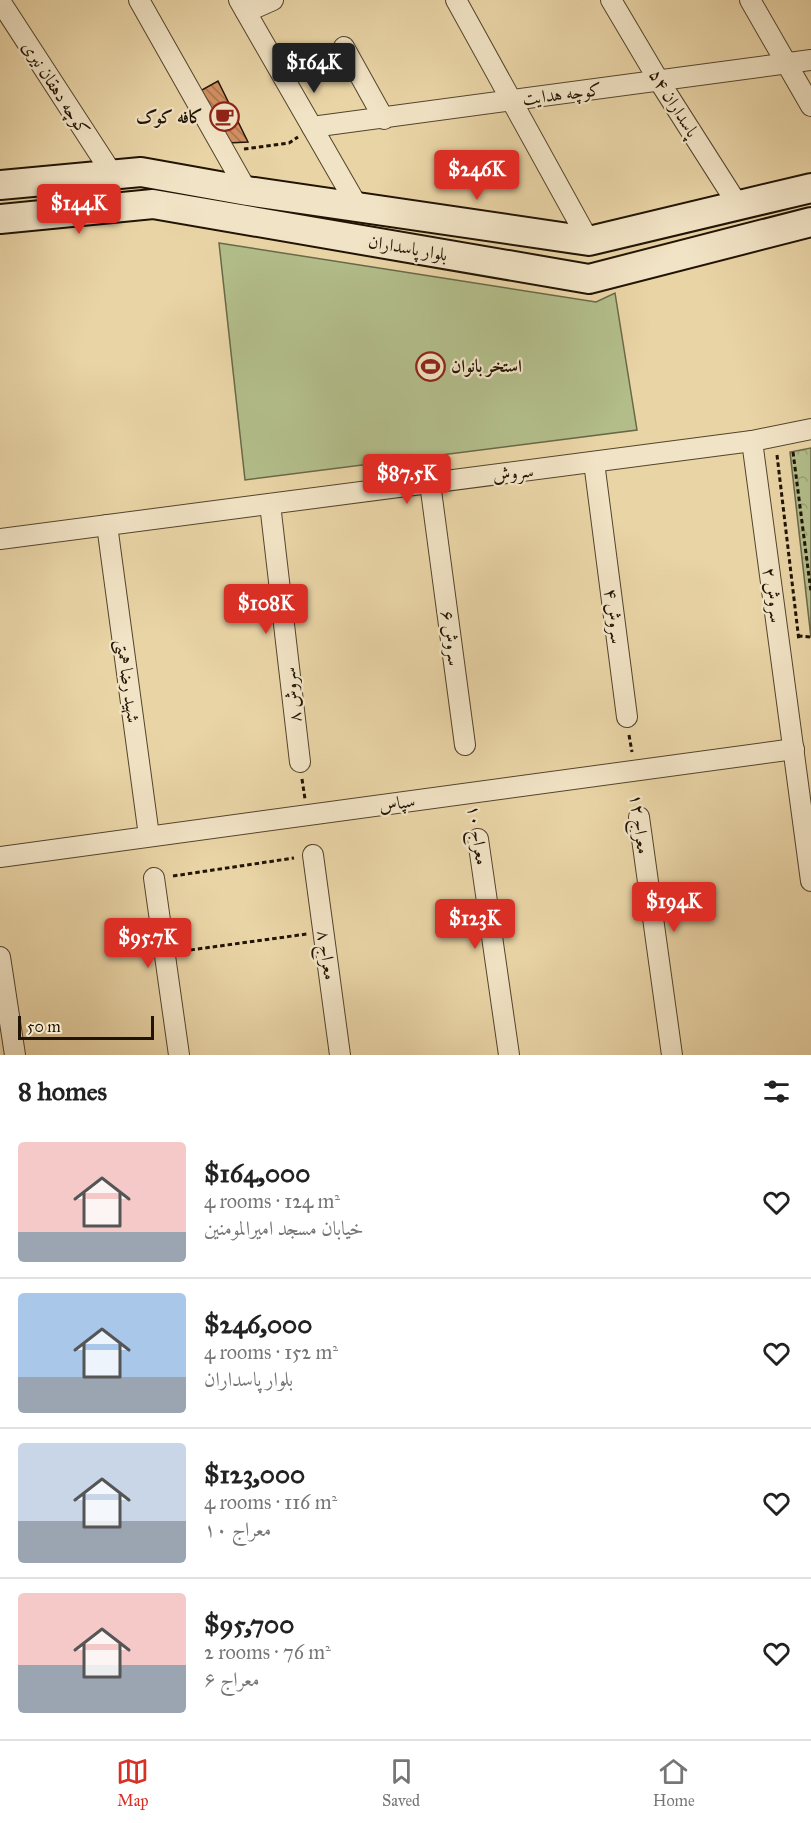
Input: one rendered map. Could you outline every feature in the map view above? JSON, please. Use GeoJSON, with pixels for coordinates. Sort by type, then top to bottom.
{"type":"FeatureCollection","features":[{"type":"Feature","properties":{"kind":"main road","name":"بلوار پاسداران"},"geometry":{"type":"LineString","coordinates":[[0,185],[141,172],[589,241],[811,188]]}},
{"type":"Feature","properties":{"kind":"main road","name":"بلوار پاسداران"},"geometry":{"type":"LineString","coordinates":[[0,219],[153,204],[590,279],[811,222]]}},
{"type":"Feature","properties":{"kind":"street"},"geometry":{"type":"LineString","coordinates":[[139,0],[247,190]]}},
{"type":"Feature","properties":{"kind":"street"},"geometry":{"type":"LineString","coordinates":[[273,0],[242,6],[358,207]]}},
{"type":"Feature","properties":{"kind":"street"},"geometry":{"type":"LineString","coordinates":[[456,0],[589,241]]}},
{"type":"Feature","properties":{"kind":"street","name":"پاسداران ۵۴"},"geometry":{"type":"LineString","coordinates":[[611,0],[659,81],[738,205]]}},
{"type":"Feature","properties":{"kind":"street"},"geometry":{"type":"LineString","coordinates":[[750,0],[811,106]]}},
{"type":"Feature","properties":{"kind":"street","name":"کوچه دهقان نیری"},"geometry":{"type":"LineString","coordinates":[[0,1],[113,175]]}},
{"type":"Feature","properties":{"kind":"street"},"geometry":{"type":"LineString","coordinates":[[344,47],[384,119]]}},
{"type":"Feature","properties":{"kind":"street","name":"کوچه هدایت"},"geometry":{"type":"LineString","coordinates":[[312,128],[811,60]]}},
{"type":"Feature","properties":{"kind":"street","name":"سروش"},"geometry":{"type":"LineString","coordinates":[[0,539],[752,441],[811,429]]}},
{"type":"Feature","properties":{"kind":"street","name":"سروش ۲"},"geometry":{"type":"LineString","coordinates":[[752,441],[811,881]]}},
{"type":"Feature","properties":{"kind":"street","name":"سروش ۴"},"geometry":{"type":"LineString","coordinates":[[594,462],[627,717]]}},
{"type":"Feature","properties":{"kind":"street","name":"سروش ۶"},"geometry":{"type":"LineString","coordinates":[[430,483],[465,745]]}},
{"type":"Feature","properties":{"kind":"street","name":"سروش ۸"},"geometry":{"type":"LineString","coordinates":[[270,504],[300,762]]}},
{"type":"Feature","properties":{"kind":"street","name":"شهید رضا همتی"},"geometry":{"type":"LineString","coordinates":[[107,525],[149,836]]}},
{"type":"Feature","properties":{"kind":"street","name":"سپاس"},"geometry":{"type":"LineString","coordinates":[[0,856],[794,749]]}},
{"type":"Feature","properties":{"kind":"street","name":"معراج ۱۲"},"geometry":{"type":"LineString","coordinates":[[639,817],[672,1055]]}},
{"type":"Feature","properties":{"kind":"street","name":"معراج ۱۰"},"geometry":{"type":"LineString","coordinates":[[478,839],[509,1055]]}},
{"type":"Feature","properties":{"kind":"street","name":"معراج ۸"},"geometry":{"type":"LineString","coordinates":[[313,855],[340,1055]]}},
{"type":"Feature","properties":{"kind":"street"},"geometry":{"type":"LineString","coordinates":[[154,878],[179,1055]]}},
{"type":"Feature","properties":{"kind":"street"},"geometry":{"type":"LineString","coordinates":[[0,957],[15,1055]]}},
{"type":"Feature","properties":{"kind":"path"},"geometry":{"type":"LineString","coordinates":[[224,151],[290,143],[312,128]]}},
{"type":"Feature","properties":{"kind":"path"},"geometry":{"type":"LineString","coordinates":[[800,646],[776,455],[802,451]]}},
{"type":"Feature","properties":{"kind":"path"},"geometry":{"type":"LineString","coordinates":[[793,452],[809,557],[811,592]]}},
{"type":"Feature","properties":{"kind":"path"},"geometry":{"type":"LineString","coordinates":[[627,717],[634,771]]}},
{"type":"Feature","properties":{"kind":"path"},"geometry":{"type":"LineString","coordinates":[[300,762],[307,815]]}},
{"type":"Feature","properties":{"kind":"path"},"geometry":{"type":"LineString","coordinates":[[154,878],[313,855]]}},
{"type":"Feature","properties":{"kind":"path"},"geometry":{"type":"LineString","coordinates":[[164,954],[323,932]]}},
{"type":"Feature","properties":{"kind":"green space","name":"استخر بانوان"},"geometry":{"type":"Polygon","coordinates":[[[219,243],[596,302],[615,293],[637,430],[245,480],[219,243]]]}},
{"type":"Feature","properties":{"kind":"green space"},"geometry":{"type":"Polygon","coordinates":[[[811,448],[811,638],[790,452],[811,448]]]}},
{"type":"Feature","properties":{"kind":"building","name":"کافه کوک"},"geometry":{"type":"Polygon","coordinates":[[[218,81],[248,142],[228,143],[200,91],[218,81]]]}},
{"type":"Feature","properties":{"kind":"place","name":"کافه کوک"},"geometry":{"type":"Point","coordinates":[224,117]}},
{"type":"Feature","properties":{"kind":"place","name":"استخر بانوان"},"geometry":{"type":"Point","coordinates":[430,366]}}]}
